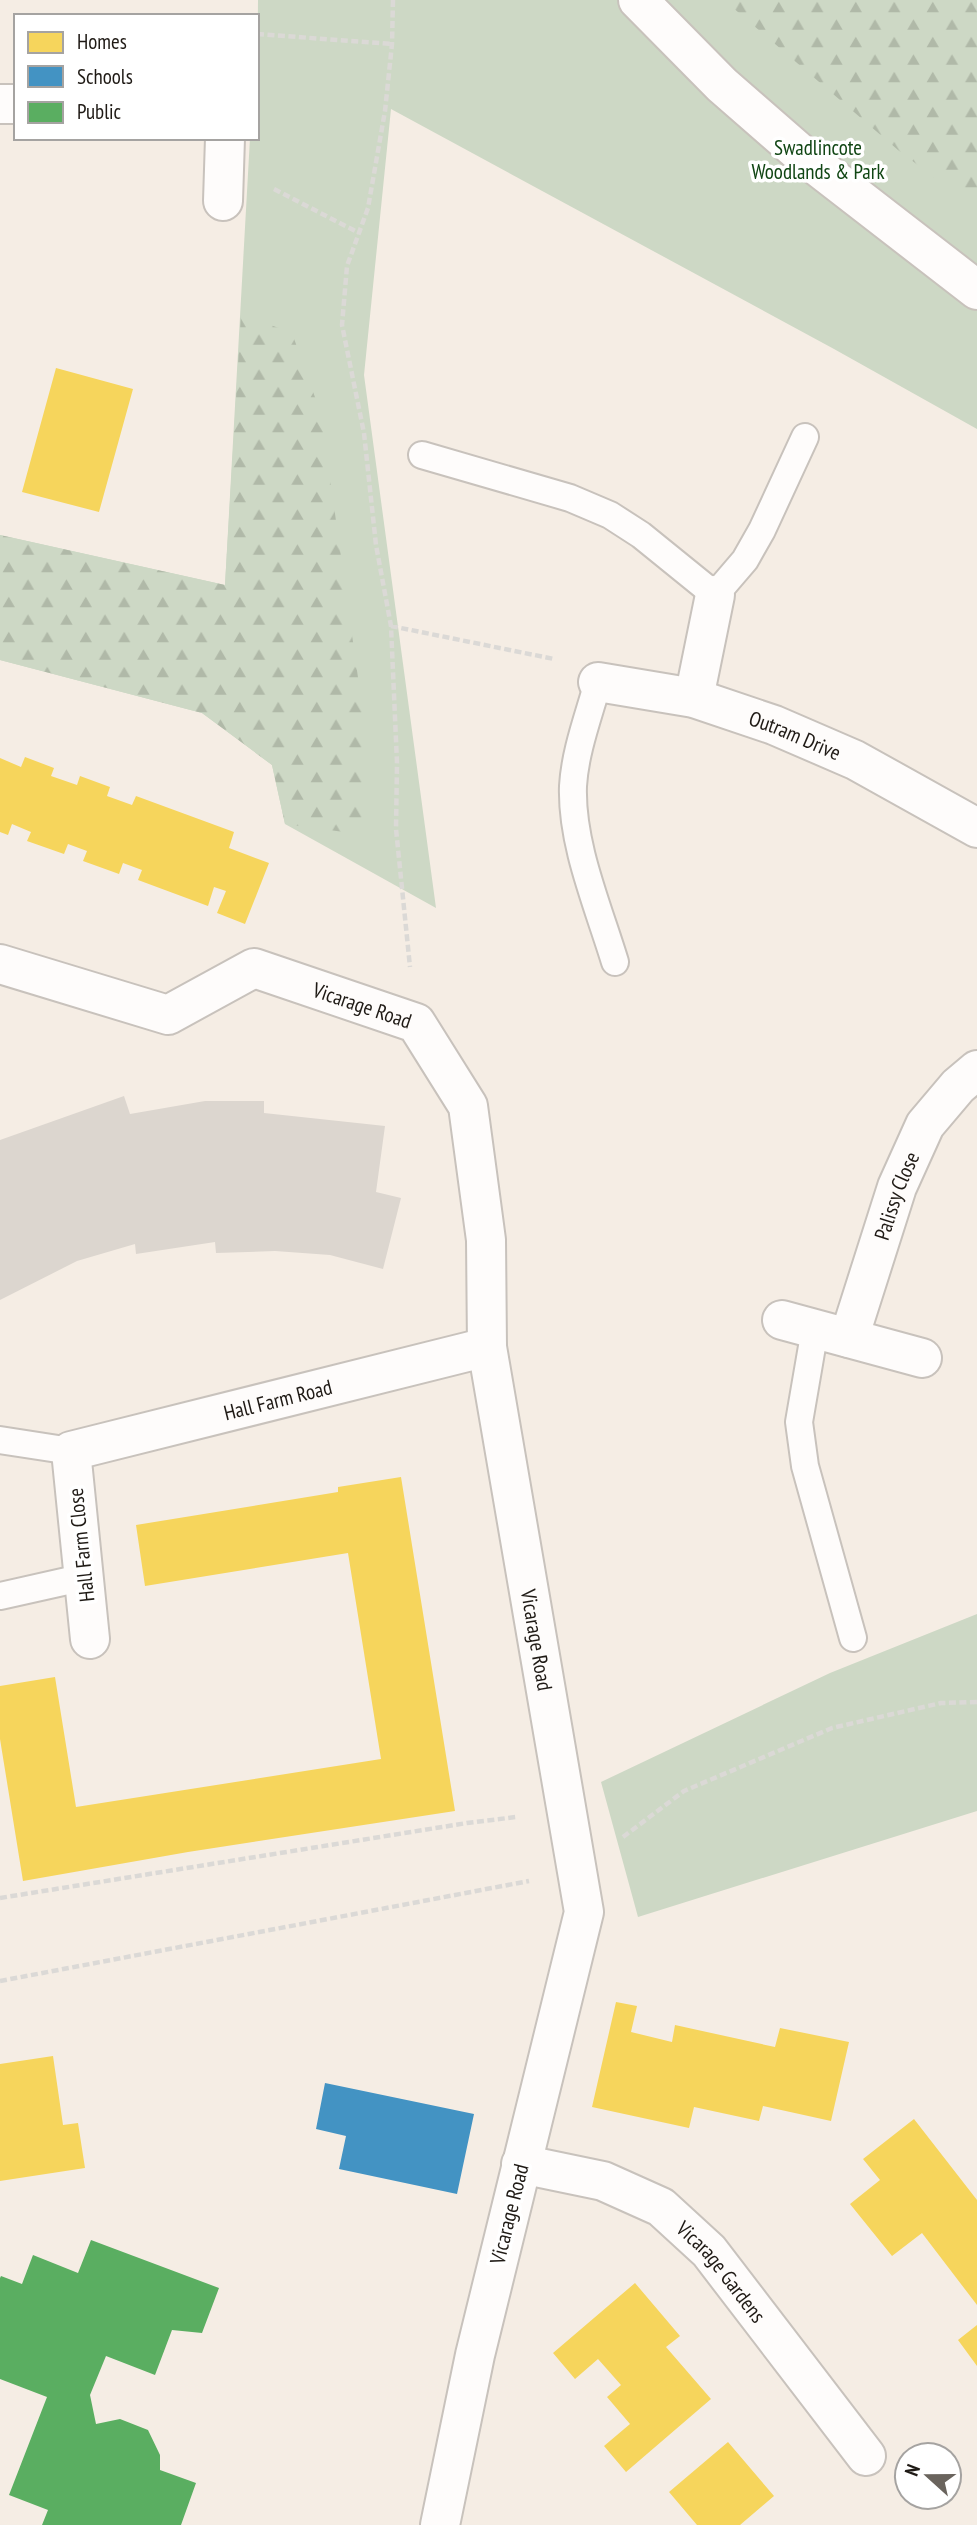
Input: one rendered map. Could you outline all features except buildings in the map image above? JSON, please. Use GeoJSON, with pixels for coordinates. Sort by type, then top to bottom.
{"type":"FeatureCollection","features":[{"type":"Feature","properties":{"kind":"street"},"geometry":{"type":"LineString","coordinates":[[638,0],[722,85],[800,153],[977,290]]}},
{"type":"Feature","properties":{"kind":"street"},"geometry":{"type":"LineString","coordinates":[[223,201],[224,150]]}},
{"type":"Feature","properties":{"kind":"street"},"geometry":{"type":"LineString","coordinates":[[694,698],[715,594]]}},
{"type":"Feature","properties":{"kind":"street","name":"Outram Drive"},"geometry":{"type":"LineString","coordinates":[[598,682],[694,698],[774,725],[855,760],[977,828]]}},
{"type":"Feature","properties":{"kind":"street","name":"Vicarage Road"},"geometry":{"type":"LineString","coordinates":[[0,964],[168,1015],[254,968],[416,1023],[468,1107],[486,1240],[486,1348],[584,1912],[475,2355],[440,2525]]}},
{"type":"Feature","properties":{"kind":"street","name":"Palissy Close"},"geometry":{"type":"LineString","coordinates":[[815,1329],[897,1187],[926,1125],[958,1086],[977,1070]]}},
{"type":"Feature","properties":{"kind":"street"},"geometry":{"type":"LineString","coordinates":[[815,1329],[922,1358]]}},
{"type":"Feature","properties":{"kind":"street","name":"Hall Farm Road"},"geometry":{"type":"LineString","coordinates":[[71,1451],[486,1348]]}},
{"type":"Feature","properties":{"kind":"street","name":"Hall Farm Close"},"geometry":{"type":"LineString","coordinates":[[71,1451],[90,1639]]}},
{"type":"Feature","properties":{"kind":"street","name":"Vicarage Gardens"},"geometry":{"type":"LineString","coordinates":[[521,2164],[603,2181],[661,2207],[709,2251],[866,2456]]}},
{"type":"Feature","properties":{"kind":"lane"},"geometry":{"type":"LineString","coordinates":[[422,455],[569,498],[610,515],[641,535],[715,594],[745,560],[762,530],[805,437]]}},
{"type":"Feature","properties":{"kind":"lane"},"geometry":{"type":"LineString","coordinates":[[598,682],[579,750],[573,784],[575,829],[615,962]]}},
{"type":"Feature","properties":{"kind":"lane"},"geometry":{"type":"LineString","coordinates":[[815,1329],[799,1422],[805,1466],[853,1638]]}},
{"type":"Feature","properties":{"kind":"lane"},"geometry":{"type":"LineString","coordinates":[[0,1440],[71,1451]]}},
{"type":"Feature","properties":{"kind":"lane"},"geometry":{"type":"LineString","coordinates":[[0,1596],[85,1577]]}},
{"type":"Feature","properties":{"kind":"path"},"geometry":{"type":"LineString","coordinates":[[393,0],[393,44],[383,123],[368,208],[347,266],[342,325],[364,433],[376,545],[391,626],[397,763],[396,829],[416,1023]]}},
{"type":"Feature","properties":{"kind":"path"},"geometry":{"type":"LineString","coordinates":[[259,34],[393,44]]}},
{"type":"Feature","properties":{"kind":"path"},"geometry":{"type":"LineString","coordinates":[[224,150],[359,233]]}},
{"type":"Feature","properties":{"kind":"path"},"geometry":{"type":"LineString","coordinates":[[391,626],[553,659],[598,682]]}},
{"type":"Feature","properties":{"kind":"path"},"geometry":{"type":"LineString","coordinates":[[0,1981],[576,1872],[684,1791],[708,1780],[832,1728],[940,1703],[977,1702]]}},
{"type":"Feature","properties":{"kind":"path"},"geometry":{"type":"LineString","coordinates":[[0,1898],[467,1822],[566,1812]]}},
{"type":"Feature","properties":{"kind":"green space","name":"Swadlincote Woodlands & Park"},"geometry":{"type":"Polygon","coordinates":[[[258,0],[977,0],[977,429],[391,109],[364,375],[436,908],[285,824],[272,765],[202,713],[0,660],[0,535],[225,585],[250,140],[259,140],[258,0]]]}},
{"type":"Feature","properties":{"kind":"green space"},"geometry":{"type":"Polygon","coordinates":[[[724,0],[977,0],[977,210],[898,150],[724,0]]]}},
{"type":"Feature","properties":{"kind":"green space"},"geometry":{"type":"Polygon","coordinates":[[[241,314],[292,333],[321,414],[362,706],[366,835],[285,824],[272,765],[202,713],[0,660],[0,535],[225,585],[241,314]]]}},
{"type":"Feature","properties":{"kind":"green space"},"geometry":{"type":"Polygon","coordinates":[[[977,1614],[977,1811],[638,1917],[601,1782],[830,1673],[977,1614]]]}}]}
